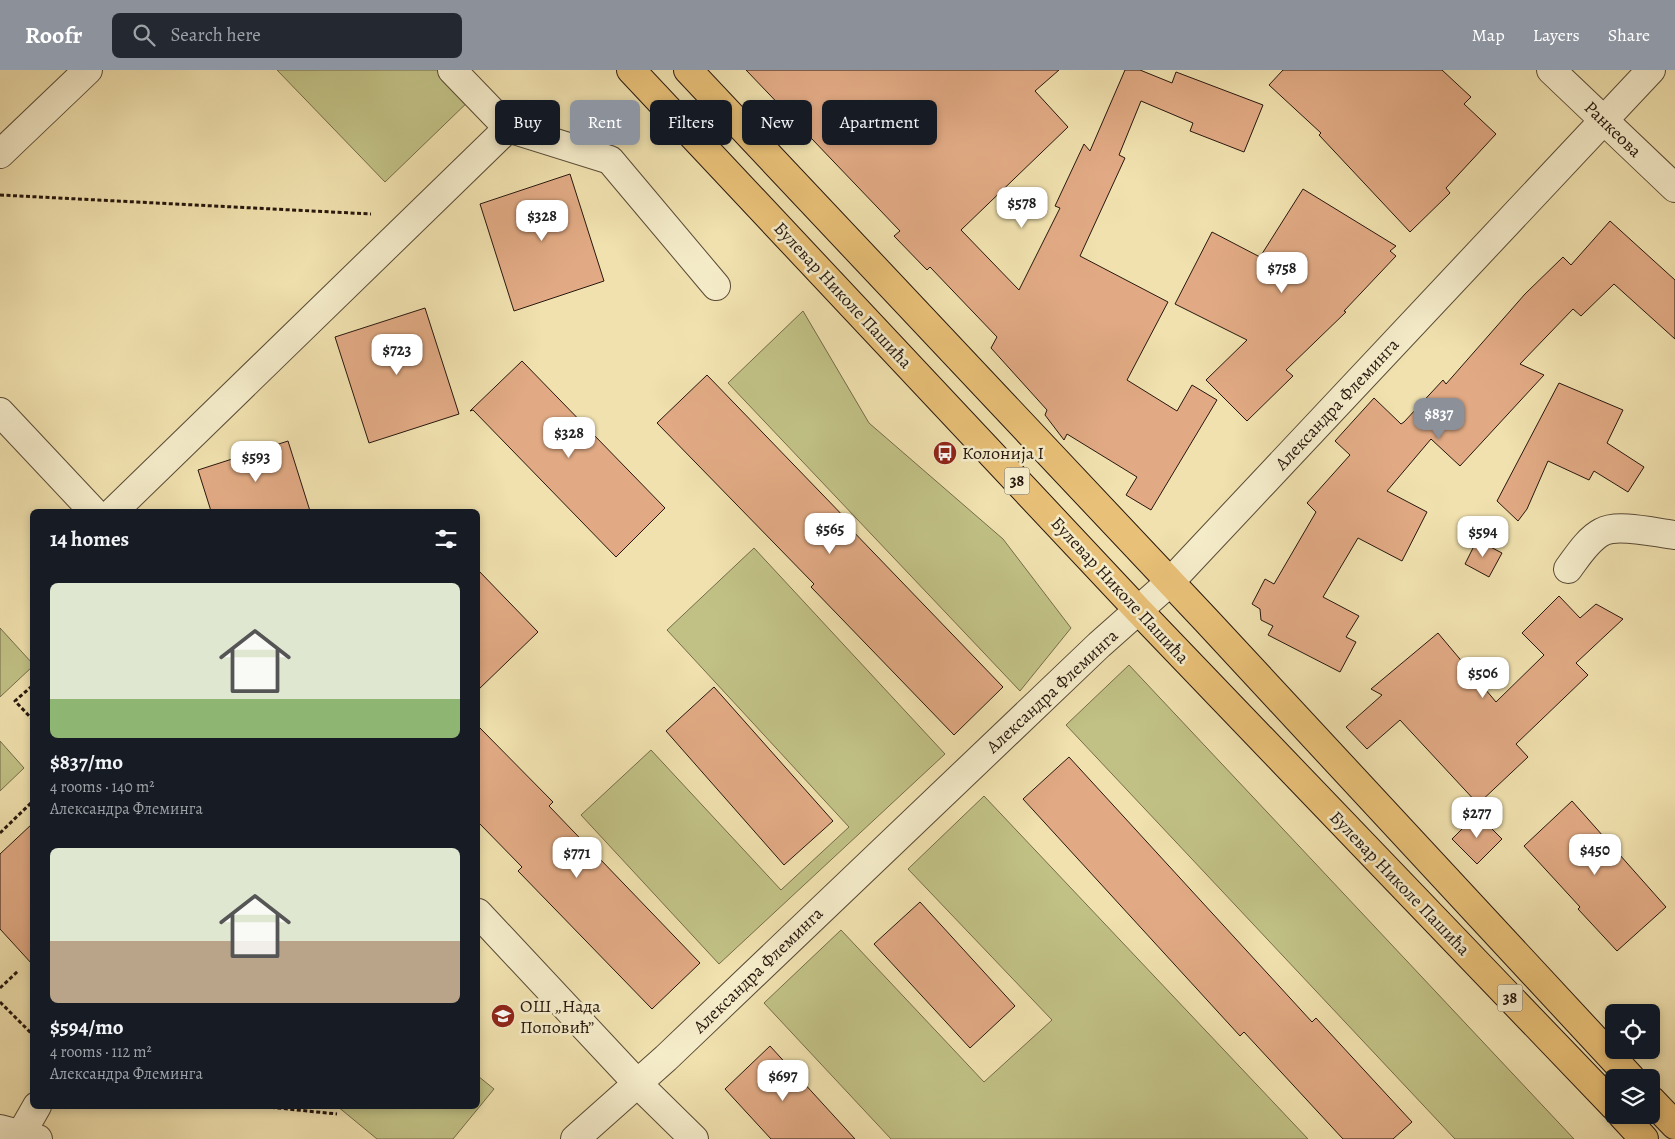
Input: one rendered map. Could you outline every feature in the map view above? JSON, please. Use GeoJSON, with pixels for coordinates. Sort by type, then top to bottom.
{"type":"FeatureCollection","features":[{"type":"Feature","properties":{"kind":"main road","name":"Булевар Николе Пашића"},"geometry":{"type":"LineString","coordinates":[[631,70],[1139,611],[1605,1097]]}},
{"type":"Feature","properties":{"kind":"main road","name":"Булевар Николе Пашића"},"geometry":{"type":"LineString","coordinates":[[688,70],[1170,582],[1623,1069]]}},
{"type":"Feature","properties":{"kind":"main road"},"geometry":{"type":"LineString","coordinates":[[1660,1109],[1675,1125]]}},
{"type":"Feature","properties":{"kind":"main road"},"geometry":{"type":"LineString","coordinates":[[1630,1124],[1644,1139]]}},
{"type":"Feature","properties":{"kind":"street"},"geometry":{"type":"LineString","coordinates":[[0,154],[88,70]]}},
{"type":"Feature","properties":{"kind":"street"},"geometry":{"type":"LineString","coordinates":[[452,70],[495,115]]}},
{"type":"Feature","properties":{"kind":"street","name":"Ранкеова"},"geometry":{"type":"LineString","coordinates":[[1550,70],[1675,188]]}},
{"type":"Feature","properties":{"kind":"street","name":"Александра Флеминга"},"geometry":{"type":"LineString","coordinates":[[575,1139],[638,1084],[1099,645],[1170,582],[1651,70]]}},
{"type":"Feature","properties":{"kind":"street"},"geometry":{"type":"LineString","coordinates":[[116,509],[495,141]]}},
{"type":"Feature","properties":{"kind":"street"},"geometry":{"type":"LineString","coordinates":[[560,144],[610,160],[716,286]]}},
{"type":"Feature","properties":{"kind":"street"},"geometry":{"type":"LineString","coordinates":[[0,412],[91,509]]}},
{"type":"Feature","properties":{"kind":"street"},"geometry":{"type":"LineString","coordinates":[[1568,569],[1593,538],[1602,531],[1613,528],[1675,535]]}},
{"type":"Feature","properties":{"kind":"street"},"geometry":{"type":"LineString","coordinates":[[480,915],[638,1084],[694,1139]]}},
{"type":"Feature","properties":{"kind":"street"},"geometry":{"type":"LineString","coordinates":[[20,1134],[36,1109]]}},
{"type":"Feature","properties":{"kind":"path"},"geometry":{"type":"LineString","coordinates":[[0,195],[417,216]]}},
{"type":"Feature","properties":{"kind":"path"},"geometry":{"type":"LineString","coordinates":[[30,688],[16,701],[30,717]]}},
{"type":"Feature","properties":{"kind":"path"},"geometry":{"type":"LineString","coordinates":[[0,833],[30,804]]}},
{"type":"Feature","properties":{"kind":"path"},"geometry":{"type":"LineString","coordinates":[[0,988],[18,971]]}},
{"type":"Feature","properties":{"kind":"path"},"geometry":{"type":"LineString","coordinates":[[0,1002],[30,1032]]}},
{"type":"Feature","properties":{"kind":"path"},"geometry":{"type":"LineString","coordinates":[[288,1109],[337,1114]]}},
{"type":"Feature","properties":{"kind":"green space"},"geometry":{"type":"Polygon","coordinates":[[[277,70],[448,70],[474,96],[385,182],[277,70]]]}},
{"type":"Feature","properties":{"kind":"green space"},"geometry":{"type":"Polygon","coordinates":[[[803,311],[869,423],[1003,539],[1071,628],[1020,691],[728,383],[803,311]]]}},
{"type":"Feature","properties":{"kind":"green space"},"geometry":{"type":"Polygon","coordinates":[[[754,548],[945,754],[719,964],[581,815],[651,750],[781,890],[849,827],[667,630],[754,548]]]}},
{"type":"Feature","properties":{"kind":"green space"},"geometry":{"type":"Polygon","coordinates":[[[0,628],[30,661],[30,669],[0,697],[0,628]]]}},
{"type":"Feature","properties":{"kind":"green space"},"geometry":{"type":"Polygon","coordinates":[[[1129,665],[1574,1139],[1455,1139],[1066,725],[1129,665]]]}},
{"type":"Feature","properties":{"kind":"green space"},"geometry":{"type":"Polygon","coordinates":[[[0,741],[24,768],[0,791],[0,741]]]}},
{"type":"Feature","properties":{"kind":"green space"},"geometry":{"type":"Polygon","coordinates":[[[984,796],[1308,1139],[891,1139],[764,1003],[841,930],[984,1082],[1052,1020],[908,869],[984,796]]]}},
{"type":"Feature","properties":{"kind":"green space"},"geometry":{"type":"Polygon","coordinates":[[[480,1078],[494,1089],[480,1106],[480,1078]]]}},
{"type":"Feature","properties":{"kind":"green space"},"geometry":{"type":"Polygon","coordinates":[[[341,1109],[478,1109],[453,1139],[377,1139],[341,1109]]]}},
{"type":"Feature","properties":{"kind":"building"},"geometry":{"type":"Polygon","coordinates":[[[746,70],[1059,70],[1035,91],[1068,127],[961,230],[1019,290],[1060,208],[1055,206],[1084,144],[1090,151],[1125,70],[1140,70],[1172,83],[1176,72],[1263,105],[1244,152],[1190,131],[1193,123],[1141,101],[1119,155],[1125,158],[1080,256],[1168,302],[1127,380],[1177,411],[1192,385],[1217,400],[1151,510],[1126,495],[1137,477],[1067,434],[1064,440],[1045,415],[1047,410],[991,348],[997,337],[930,267],[927,270],[894,236],[900,231],[812,139],[812,100],[775,100],[746,70]]]}},
{"type":"Feature","properties":{"kind":"building"},"geometry":{"type":"Polygon","coordinates":[[[1283,70],[1442,70],[1471,97],[1464,104],[1496,134],[1446,188],[1450,193],[1410,232],[1319,135],[1321,133],[1269,85],[1283,70]]]}},
{"type":"Feature","properties":{"kind":"building"},"geometry":{"type":"Polygon","coordinates":[[[570,174],[604,281],[514,311],[480,204],[570,174]]]}},
{"type":"Feature","properties":{"kind":"building"},"geometry":{"type":"Polygon","coordinates":[[[1303,189],[1396,246],[1390,251],[1396,256],[1344,311],[1346,312],[1286,370],[1293,376],[1247,421],[1206,380],[1247,340],[1175,304],[1212,232],[1260,257],[1303,189]]]}},
{"type":"Feature","properties":{"kind":"building"},"geometry":{"type":"Polygon","coordinates":[[[1610,221],[1675,280],[1675,339],[1614,284],[1581,316],[1573,309],[1520,364],[1544,375],[1460,466],[1431,439],[1387,491],[1427,512],[1402,561],[1358,538],[1323,597],[1359,616],[1346,637],[1356,642],[1340,672],[1268,635],[1273,626],[1261,620],[1260,609],[1252,604],[1265,579],[1274,584],[1316,512],[1307,503],[1350,455],[1335,441],[1374,398],[1401,424],[1404,422],[1443,380],[1446,384],[1525,294],[1563,257],[1571,265],[1610,221]]]}},
{"type":"Feature","properties":{"kind":"building"},"geometry":{"type":"Polygon","coordinates":[[[425,308],[459,414],[369,443],[335,337],[425,308]]]}},
{"type":"Feature","properties":{"kind":"building"},"geometry":{"type":"Polygon","coordinates":[[[522,361],[665,508],[616,557],[473,410],[470,411],[522,361]]]}},
{"type":"Feature","properties":{"kind":"building"},"geometry":{"type":"Polygon","coordinates":[[[707,375],[850,523],[847,525],[1003,687],[954,735],[811,587],[814,584],[657,423],[707,375]]]}},
{"type":"Feature","properties":{"kind":"building"},"geometry":{"type":"Polygon","coordinates":[[[1559,383],[1623,410],[1607,443],[1644,467],[1628,492],[1594,471],[1589,480],[1548,461],[1527,509],[1518,521],[1497,501],[1559,383]]]}},
{"type":"Feature","properties":{"kind":"building"},"geometry":{"type":"Polygon","coordinates":[[[288,441],[309,509],[210,509],[198,470],[288,441]]]}},
{"type":"Feature","properties":{"kind":"building"},"geometry":{"type":"Polygon","coordinates":[[[1477,540],[1502,553],[1489,577],[1465,564],[1477,540]]]}},
{"type":"Feature","properties":{"kind":"building"},"geometry":{"type":"Polygon","coordinates":[[[480,572],[538,632],[480,688],[480,572]]]}},
{"type":"Feature","properties":{"kind":"building"},"geometry":{"type":"Polygon","coordinates":[[[1559,596],[1580,618],[1596,604],[1623,619],[1576,663],[1588,675],[1516,744],[1528,757],[1478,804],[1400,720],[1367,749],[1346,727],[1382,695],[1371,689],[1438,633],[1496,702],[1544,655],[1522,633],[1559,596]]]}},
{"type":"Feature","properties":{"kind":"building"},"geometry":{"type":"Polygon","coordinates":[[[714,687],[833,821],[784,865],[666,731],[714,687]]]}},
{"type":"Feature","properties":{"kind":"building"},"geometry":{"type":"Polygon","coordinates":[[[480,728],[553,802],[549,806],[700,963],[652,1009],[518,871],[522,867],[480,824],[480,728]]]}},
{"type":"Feature","properties":{"kind":"building"},"geometry":{"type":"Polygon","coordinates":[[[1069,757],[1312,1022],[1316,1018],[1412,1122],[1393,1139],[1343,1139],[1244,1032],[1240,1036],[1023,799],[1069,757]]]}},
{"type":"Feature","properties":{"kind":"building"},"geometry":{"type":"Polygon","coordinates":[[[1572,801],[1666,907],[1617,951],[1524,846],[1572,801]]]}},
{"type":"Feature","properties":{"kind":"building"},"geometry":{"type":"Polygon","coordinates":[[[1477,814],[1502,839],[1477,864],[1452,839],[1477,814]]]}},
{"type":"Feature","properties":{"kind":"building"},"geometry":{"type":"Polygon","coordinates":[[[30,826],[30,962],[0,929],[0,854],[30,826]]]}},
{"type":"Feature","properties":{"kind":"building"},"geometry":{"type":"Polygon","coordinates":[[[920,902],[1015,1006],[970,1048],[874,944],[920,902]]]}},
{"type":"Feature","properties":{"kind":"building"},"geometry":{"type":"Polygon","coordinates":[[[770,1046],[855,1139],[771,1139],[725,1089],[770,1046]]]}},
{"type":"Feature","properties":{"kind":"place","name":"Колонија I"},"geometry":{"type":"Point","coordinates":[945,453]}},
{"type":"Feature","properties":{"kind":"place","name":"ОШ „Нада Поповић”"},"geometry":{"type":"Point","coordinates":[503,1016]}}]}
